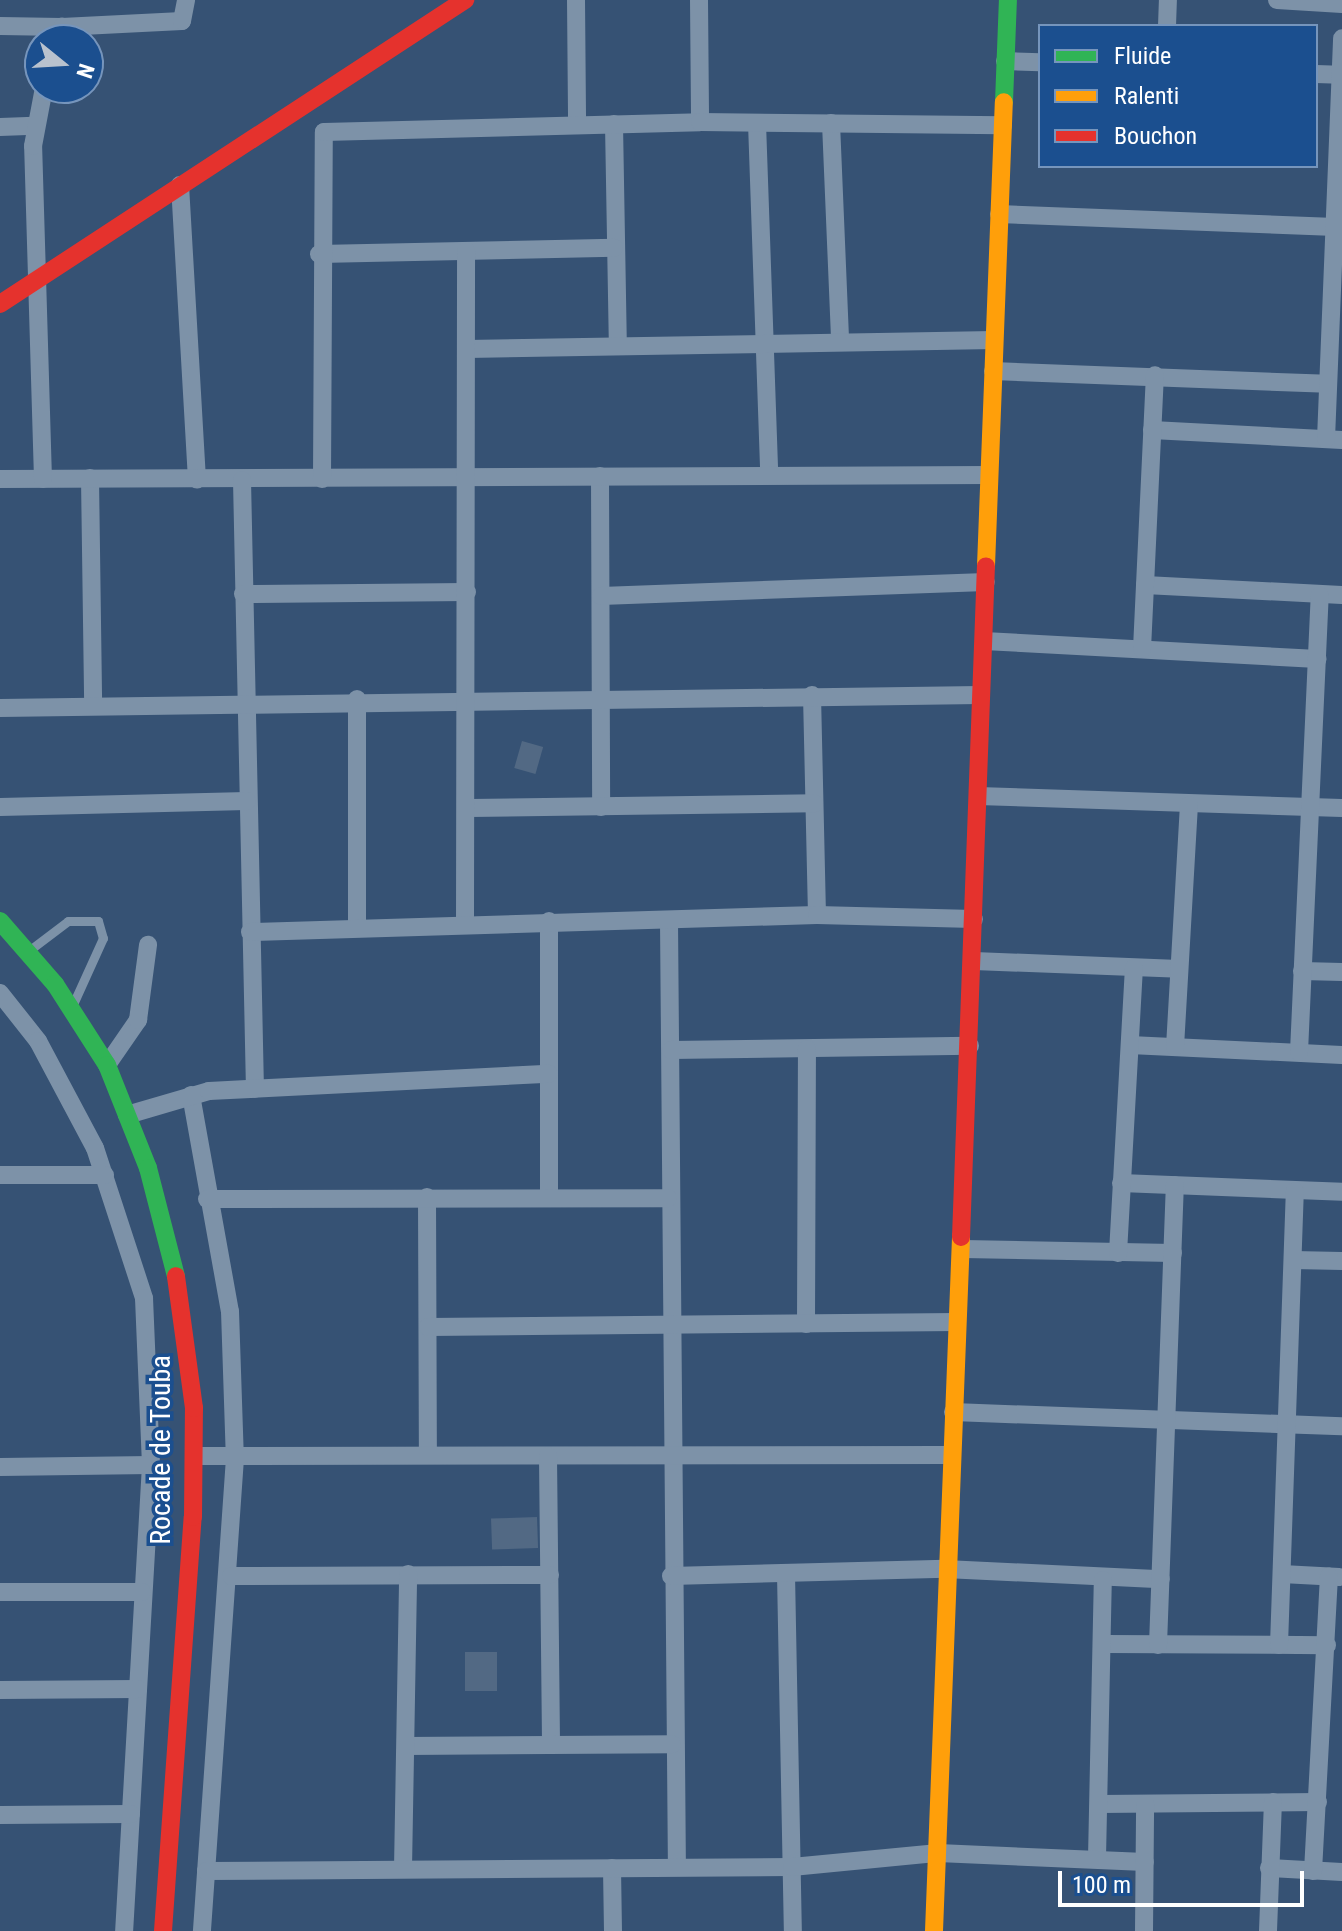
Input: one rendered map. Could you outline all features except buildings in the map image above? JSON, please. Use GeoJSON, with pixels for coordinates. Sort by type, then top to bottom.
{"type":"FeatureCollection","features":[{"type":"Feature","properties":{"kind":"street"},"geometry":{"type":"LineString","coordinates":[[104,29],[182,21],[186,0]]}},
{"type":"Feature","properties":{"kind":"street"},"geometry":{"type":"LineString","coordinates":[[0,304],[465,0]]}},
{"type":"Feature","properties":{"kind":"street"},"geometry":{"type":"LineString","coordinates":[[576,0],[577,124]]}},
{"type":"Feature","properties":{"kind":"street"},"geometry":{"type":"LineString","coordinates":[[699,0],[700,122]]}},
{"type":"Feature","properties":{"kind":"street"},"geometry":{"type":"LineString","coordinates":[[934,1931],[949,1455],[963,1249],[980,695],[1008,0]]}},
{"type":"Feature","properties":{"kind":"street"},"geometry":{"type":"LineString","coordinates":[[1167,24],[1168,0]]}},
{"type":"Feature","properties":{"kind":"street"},"geometry":{"type":"LineString","coordinates":[[1277,0],[1342,4]]}},
{"type":"Feature","properties":{"kind":"street"},"geometry":{"type":"LineString","coordinates":[[0,26],[24,29]]}},
{"type":"Feature","properties":{"kind":"street"},"geometry":{"type":"LineString","coordinates":[[1152,430],[1334,439],[1327,384],[1338,227],[1342,38]]}},
{"type":"Feature","properties":{"kind":"street"},"geometry":{"type":"LineString","coordinates":[[1005,61],[1038,62]]}},
{"type":"Feature","properties":{"kind":"street"},"geometry":{"type":"LineString","coordinates":[[1318,74],[1339,75]]}},
{"type":"Feature","properties":{"kind":"street"},"geometry":{"type":"LineString","coordinates":[[40,104],[34,126],[43,479]]}},
{"type":"Feature","properties":{"kind":"street"},"geometry":{"type":"LineString","coordinates":[[322,479],[319,254],[324,132],[700,122],[1003,125]]}},
{"type":"Feature","properties":{"kind":"street"},"geometry":{"type":"LineString","coordinates":[[757,123],[761,342],[769,471]]}},
{"type":"Feature","properties":{"kind":"street"},"geometry":{"type":"LineString","coordinates":[[831,123],[840,339]]}},
{"type":"Feature","properties":{"kind":"street"},"geometry":{"type":"LineString","coordinates":[[614,124],[618,343]]}},
{"type":"Feature","properties":{"kind":"street"},"geometry":{"type":"LineString","coordinates":[[0,127],[34,126]]}},
{"type":"Feature","properties":{"kind":"street"},"geometry":{"type":"LineString","coordinates":[[180,185],[197,480]]}},
{"type":"Feature","properties":{"kind":"street"},"geometry":{"type":"LineString","coordinates":[[999,214],[1338,227]]}},
{"type":"Feature","properties":{"kind":"street"},"geometry":{"type":"LineString","coordinates":[[319,254],[614,248]]}},
{"type":"Feature","properties":{"kind":"street"},"geometry":{"type":"LineString","coordinates":[[465,923],[470,808],[466,251]]}},
{"type":"Feature","properties":{"kind":"street"},"geometry":{"type":"LineString","coordinates":[[467,349],[840,339],[994,340]]}},
{"type":"Feature","properties":{"kind":"street"},"geometry":{"type":"LineString","coordinates":[[993,371],[1327,384]]}},
{"type":"Feature","properties":{"kind":"street"},"geometry":{"type":"LineString","coordinates":[[1142,649],[1155,375]]}},
{"type":"Feature","properties":{"kind":"street"},"geometry":{"type":"LineString","coordinates":[[0,479],[466,479],[769,471],[989,475]]}},
{"type":"Feature","properties":{"kind":"street"},"geometry":{"type":"LineString","coordinates":[[600,476],[601,807]]}},
{"type":"Feature","properties":{"kind":"street"},"geometry":{"type":"LineString","coordinates":[[90,478],[93,706]]}},
{"type":"Feature","properties":{"kind":"street"},"geometry":{"type":"LineString","coordinates":[[242,480],[244,701],[255,1089]]}},
{"type":"Feature","properties":{"kind":"street"},"geometry":{"type":"LineString","coordinates":[[601,596],[986,582]]}},
{"type":"Feature","properties":{"kind":"street"},"geometry":{"type":"LineString","coordinates":[[1145,585],[1342,595]]}},
{"type":"Feature","properties":{"kind":"street"},"geometry":{"type":"LineString","coordinates":[[243,594],[467,592]]}},
{"type":"Feature","properties":{"kind":"street"},"geometry":{"type":"LineString","coordinates":[[1299,1052],[1320,595]]}},
{"type":"Feature","properties":{"kind":"street"},"geometry":{"type":"LineString","coordinates":[[984,641],[1318,659]]}},
{"type":"Feature","properties":{"kind":"street"},"geometry":{"type":"LineString","coordinates":[[0,708],[602,694],[980,695]]}},
{"type":"Feature","properties":{"kind":"street"},"geometry":{"type":"LineString","coordinates":[[812,695],[817,915]]}},
{"type":"Feature","properties":{"kind":"street"},"geometry":{"type":"LineString","coordinates":[[357,699],[357,928]]}},
{"type":"Feature","properties":{"kind":"street"},"geometry":{"type":"LineString","coordinates":[[978,796],[1342,808]]}},
{"type":"Feature","properties":{"kind":"street"},"geometry":{"type":"LineString","coordinates":[[0,807],[247,801]]}},
{"type":"Feature","properties":{"kind":"street"},"geometry":{"type":"LineString","coordinates":[[470,808],[814,803]]}},
{"type":"Feature","properties":{"kind":"street"},"geometry":{"type":"LineString","coordinates":[[1175,1047],[1189,805]]}},
{"type":"Feature","properties":{"kind":"street"},"geometry":{"type":"LineString","coordinates":[[250,932],[465,923],[669,921],[817,915],[974,919]]}},
{"type":"Feature","properties":{"kind":"street","name":"Rocade de Touba"},"geometry":{"type":"LineString","coordinates":[[0,921],[71,1007],[107,1065],[127,1115],[183,1303],[194,1456],[163,1931]]}},
{"type":"Feature","properties":{"kind":"street"},"geometry":{"type":"LineString","coordinates":[[549,921],[549,1196]]}},
{"type":"Feature","properties":{"kind":"street"},"geometry":{"type":"LineString","coordinates":[[669,921],[671,1050],[668,1198],[675,1456],[671,1576],[672,1744],[677,1867]]}},
{"type":"Feature","properties":{"kind":"street"},"geometry":{"type":"LineString","coordinates":[[107,1065],[138,1020],[148,945]]}},
{"type":"Feature","properties":{"kind":"street"},"geometry":{"type":"LineString","coordinates":[[974,961],[1179,969]]}},
{"type":"Feature","properties":{"kind":"street"},"geometry":{"type":"LineString","coordinates":[[1118,1253],[1134,968]]}},
{"type":"Feature","properties":{"kind":"street"},"geometry":{"type":"LineString","coordinates":[[1302,971],[1342,972]]}},
{"type":"Feature","properties":{"kind":"street"},"geometry":{"type":"LineString","coordinates":[[0,993],[38,1041],[105,1175],[144,1298],[151,1465],[124,1931]]}},
{"type":"Feature","properties":{"kind":"street"},"geometry":{"type":"LineString","coordinates":[[1130,1045],[1342,1055]]}},
{"type":"Feature","properties":{"kind":"street"},"geometry":{"type":"LineString","coordinates":[[671,1050],[970,1046]]}},
{"type":"Feature","properties":{"kind":"street"},"geometry":{"type":"LineString","coordinates":[[806,1324],[807,1049]]}},
{"type":"Feature","properties":{"kind":"street"},"geometry":{"type":"LineString","coordinates":[[127,1115],[191,1095],[549,1074]]}},
{"type":"Feature","properties":{"kind":"street"},"geometry":{"type":"LineString","coordinates":[[191,1095],[207,1199],[230,1311],[235,1458],[231,1576],[202,1931]]}},
{"type":"Feature","properties":{"kind":"street"},"geometry":{"type":"LineString","coordinates":[[0,1175],[105,1175]]}},
{"type":"Feature","properties":{"kind":"street"},"geometry":{"type":"LineString","coordinates":[[1121,1183],[1342,1192]]}},
{"type":"Feature","properties":{"kind":"street"},"geometry":{"type":"LineString","coordinates":[[1158,1645],[1175,1185]]}},
{"type":"Feature","properties":{"kind":"street"},"geometry":{"type":"LineString","coordinates":[[1279,1645],[1295,1191]]}},
{"type":"Feature","properties":{"kind":"street"},"geometry":{"type":"LineString","coordinates":[[427,1197],[428,1453]]}},
{"type":"Feature","properties":{"kind":"street"},"geometry":{"type":"LineString","coordinates":[[207,1199],[668,1198]]}},
{"type":"Feature","properties":{"kind":"street"},"geometry":{"type":"LineString","coordinates":[[1293,1260],[1342,1261],[1342,1247]]}},
{"type":"Feature","properties":{"kind":"street"},"geometry":{"type":"LineString","coordinates":[[963,1249],[1173,1253]]}},
{"type":"Feature","properties":{"kind":"street"},"geometry":{"type":"LineString","coordinates":[[428,1327],[957,1322]]}},
{"type":"Feature","properties":{"kind":"street"},"geometry":{"type":"LineString","coordinates":[[953,1412],[1342,1426]]}},
{"type":"Feature","properties":{"kind":"street"},"geometry":{"type":"LineString","coordinates":[[194,1456],[235,1458],[428,1453],[548,1456],[949,1455]]}},
{"type":"Feature","properties":{"kind":"street"},"geometry":{"type":"LineString","coordinates":[[548,1456],[551,1745]]}},
{"type":"Feature","properties":{"kind":"street"},"geometry":{"type":"LineString","coordinates":[[0,1467],[151,1465]]}},
{"type":"Feature","properties":{"kind":"street"},"geometry":{"type":"LineString","coordinates":[[671,1576],[945,1569],[1103,1580],[1161,1579]]}},
{"type":"Feature","properties":{"kind":"street"},"geometry":{"type":"LineString","coordinates":[[403,1869],[408,1574]]}},
{"type":"Feature","properties":{"kind":"street"},"geometry":{"type":"LineString","coordinates":[[786,1574],[793,1931]]}},
{"type":"Feature","properties":{"kind":"street"},"geometry":{"type":"LineString","coordinates":[[1282,1574],[1336,1577],[1327,1645],[1313,1871]]}},
{"type":"Feature","properties":{"kind":"street"},"geometry":{"type":"LineString","coordinates":[[231,1576],[550,1575]]}},
{"type":"Feature","properties":{"kind":"street"},"geometry":{"type":"LineString","coordinates":[[1097,1858],[1105,1644],[1103,1580]]}},
{"type":"Feature","properties":{"kind":"street"},"geometry":{"type":"LineString","coordinates":[[0,1592],[142,1592]]}},
{"type":"Feature","properties":{"kind":"street"},"geometry":{"type":"LineString","coordinates":[[1105,1644],[1327,1645]]}},
{"type":"Feature","properties":{"kind":"street"},"geometry":{"type":"LineString","coordinates":[[0,1690],[138,1689]]}},
{"type":"Feature","properties":{"kind":"street"},"geometry":{"type":"LineString","coordinates":[[406,1746],[672,1744]]}},
{"type":"Feature","properties":{"kind":"street"},"geometry":{"type":"LineString","coordinates":[[1268,1931],[1273,1802]]}},
{"type":"Feature","properties":{"kind":"street"},"geometry":{"type":"LineString","coordinates":[[1099,1804],[1318,1802]]}},
{"type":"Feature","properties":{"kind":"street"},"geometry":{"type":"LineString","coordinates":[[1144,1931],[1145,1804]]}},
{"type":"Feature","properties":{"kind":"street"},"geometry":{"type":"LineString","coordinates":[[0,1815],[131,1814]]}},
{"type":"Feature","properties":{"kind":"street"},"geometry":{"type":"LineString","coordinates":[[206,1871],[792,1867],[938,1853],[1145,1862]]}},
{"type":"Feature","properties":{"kind":"street"},"geometry":{"type":"LineString","coordinates":[[612,1868],[613,1931]]}},
{"type":"Feature","properties":{"kind":"street"},"geometry":{"type":"LineString","coordinates":[[1269,1868],[1342,1872]]}},
{"type":"Feature","properties":{"kind":"lane"},"geometry":{"type":"LineString","coordinates":[[28,952],[68,921],[98,921],[103,938],[71,1007]]}},
{"type":"Feature","properties":{"kind":"traffic: fast"},"geometry":{"type":"LineString","coordinates":[[1004,102],[1008,0]]}},
{"type":"Feature","properties":{"kind":"traffic: fast"},"geometry":{"type":"LineString","coordinates":[[0,921],[55,984],[107,1065],[148,1168],[176,1276]]}},
{"type":"Feature","properties":{"kind":"traffic: slow"},"geometry":{"type":"LineString","coordinates":[[986,566],[1004,102]]}},
{"type":"Feature","properties":{"kind":"traffic: slow"},"geometry":{"type":"LineString","coordinates":[[934,1931],[961,1237]]}},
{"type":"Feature","properties":{"kind":"traffic: jam"},"geometry":{"type":"LineString","coordinates":[[0,304],[465,0]]}},
{"type":"Feature","properties":{"kind":"traffic: jam"},"geometry":{"type":"LineString","coordinates":[[961,1237],[986,566]]}},
{"type":"Feature","properties":{"kind":"traffic: jam"},"geometry":{"type":"LineString","coordinates":[[163,1931],[193,1517],[194,1408],[176,1276]]}}]}
